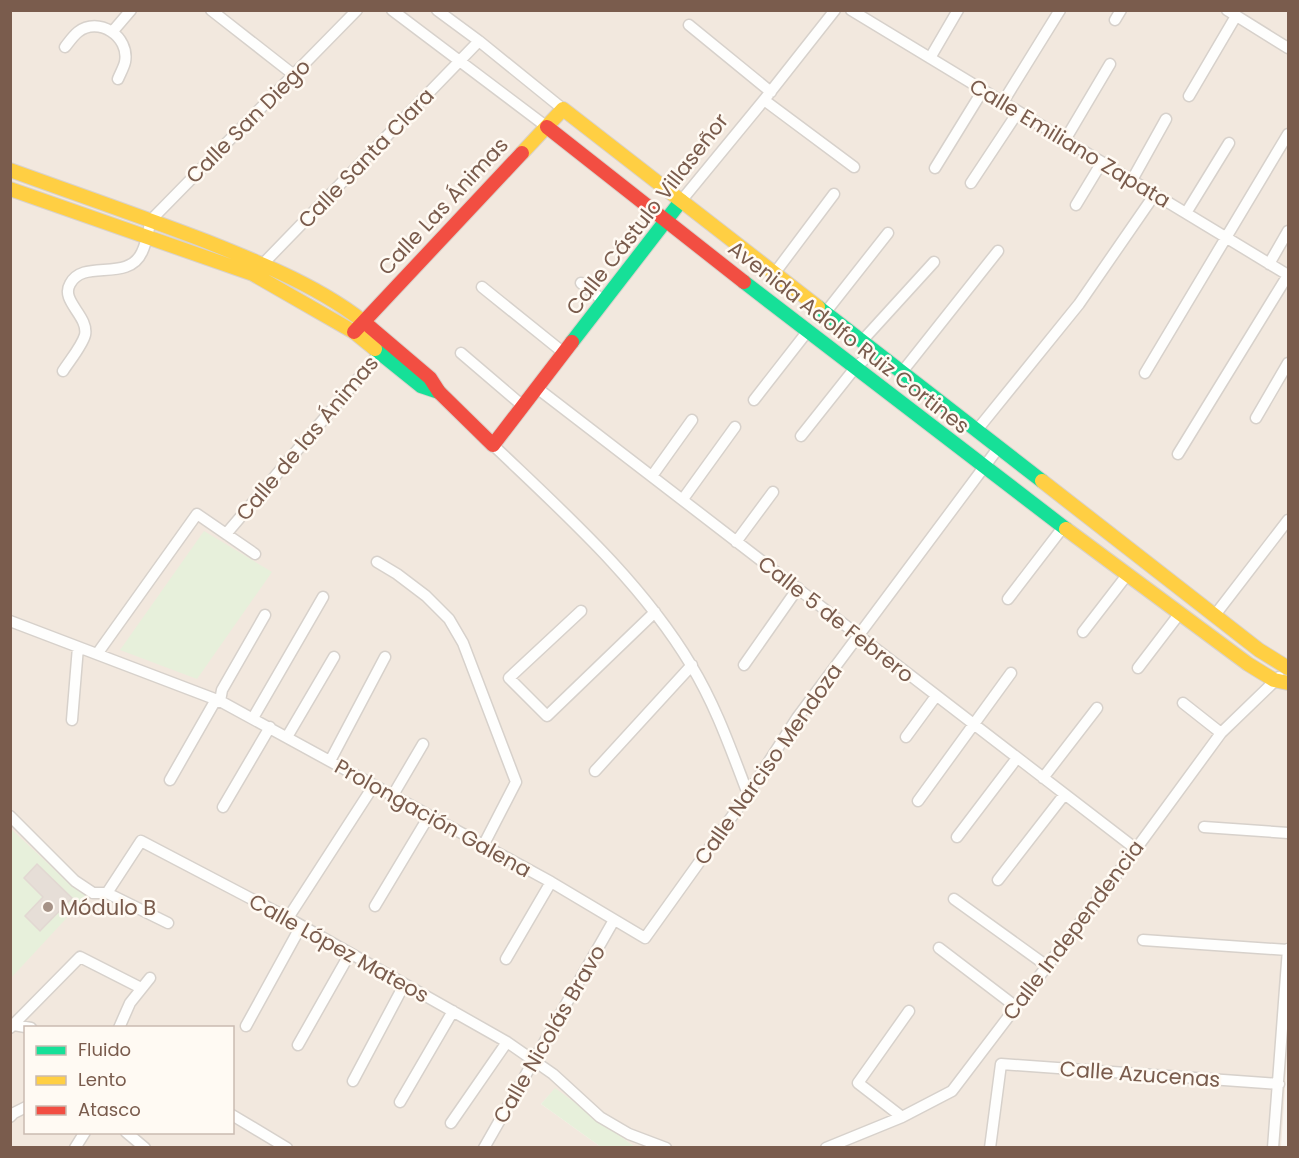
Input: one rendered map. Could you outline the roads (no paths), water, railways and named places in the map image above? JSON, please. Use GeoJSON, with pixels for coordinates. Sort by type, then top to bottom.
{"type":"FeatureCollection","features":[{"type":"Feature","properties":{"kind":"street"},"geometry":{"type":"LineString","coordinates":[[113,31],[131,10]]}},
{"type":"Feature","properties":{"kind":"street"},"geometry":{"type":"LineString","coordinates":[[211,10],[294,75]]}},
{"type":"Feature","properties":{"kind":"street","name":"Calle San Diego"},"geometry":{"type":"LineString","coordinates":[[151,220],[357,10]]}},
{"type":"Feature","properties":{"kind":"street","name":"Avenida Adolfo Ruiz Cortines"},"geometry":{"type":"LineString","coordinates":[[392,10],[547,127],[807,332],[984,467],[1248,664],[1274,680],[1288,683]]}},
{"type":"Feature","properties":{"kind":"street","name":"Avenida Adolfo Ruiz Cortines"},"geometry":{"type":"LineString","coordinates":[[437,10],[1259,651],[1288,669]]}},
{"type":"Feature","properties":{"kind":"street","name":"Calle Cástulo Villaseñor"},"geometry":{"type":"LineString","coordinates":[[493,445],[681,201],[768,96],[835,10]]}},
{"type":"Feature","properties":{"kind":"street","name":"Calle Emiliano Zapata"},"geometry":{"type":"LineString","coordinates":[[851,10],[1003,102],[1016,115],[1065,140],[1288,275]]}},
{"type":"Feature","properties":{"kind":"street"},"geometry":{"type":"LineString","coordinates":[[930,58],[958,10]]}},
{"type":"Feature","properties":{"kind":"street"},"geometry":{"type":"LineString","coordinates":[[1003,102],[1060,10]]}},
{"type":"Feature","properties":{"kind":"street"},"geometry":{"type":"LineString","coordinates":[[1189,96],[1231,13],[1288,48]]}},
{"type":"Feature","properties":{"kind":"street"},"geometry":{"type":"LineString","coordinates":[[66,47],[78,31],[96,26],[113,31],[124,44],[125,61],[118,79]]}},
{"type":"Feature","properties":{"kind":"street"},"geometry":{"type":"LineString","coordinates":[[689,26],[768,96],[854,166]]}},
{"type":"Feature","properties":{"kind":"street","name":"Calle Santa Clara"},"geometry":{"type":"LineString","coordinates":[[258,269],[479,41]]}},
{"type":"Feature","properties":{"kind":"street"},"geometry":{"type":"LineString","coordinates":[[1065,140],[1110,64]]}},
{"type":"Feature","properties":{"kind":"street"},"geometry":{"type":"LineString","coordinates":[[935,168],[983,90]]}},
{"type":"Feature","properties":{"kind":"street","name":"Calle Las Ánimas"},"geometry":{"type":"LineString","coordinates":[[359,327],[563,109]]}},
{"type":"Feature","properties":{"kind":"street"},"geometry":{"type":"LineString","coordinates":[[970,183],[1016,115]]}},
{"type":"Feature","properties":{"kind":"street"},"geometry":{"type":"LineString","coordinates":[[1132,180],[1166,120]]}},
{"type":"Feature","properties":{"kind":"street"},"geometry":{"type":"LineString","coordinates":[[1145,373],[1288,134]]}},
{"type":"Feature","properties":{"kind":"street"},"geometry":{"type":"LineString","coordinates":[[1186,213],[1228,143]]}},
{"type":"Feature","properties":{"kind":"street"},"geometry":{"type":"LineString","coordinates":[[1076,206],[1102,162]]}},
{"type":"Feature","properties":{"kind":"street"},"geometry":{"type":"LineString","coordinates":[[10,170],[151,220],[258,269],[359,327],[384,347],[421,386],[439,392],[582,530],[655,612],[692,665],[719,717],[748,794]]}},
{"type":"Feature","properties":{"kind":"street"},"geometry":{"type":"LineString","coordinates":[[10,189],[147,236],[258,269]]}},
{"type":"Feature","properties":{"kind":"street"},"geometry":{"type":"LineString","coordinates":[[774,274],[834,194]]}},
{"type":"Feature","properties":{"kind":"street"},"geometry":{"type":"LineString","coordinates":[[977,430],[1079,304],[1155,194]]}},
{"type":"Feature","properties":{"kind":"street"},"geometry":{"type":"LineString","coordinates":[[63,370],[85,337],[86,325],[68,295],[69,285],[83,272],[121,269],[133,264],[142,253],[151,220]]}},
{"type":"Feature","properties":{"kind":"street"},"geometry":{"type":"LineString","coordinates":[[1269,264],[1288,231]]}},
{"type":"Feature","properties":{"kind":"street"},"geometry":{"type":"LineString","coordinates":[[825,313],[888,233]]}},
{"type":"Feature","properties":{"kind":"street"},"geometry":{"type":"LineString","coordinates":[[902,372],[998,251]]}},
{"type":"Feature","properties":{"kind":"street"},"geometry":{"type":"LineString","coordinates":[[861,341],[934,262]]}},
{"type":"Feature","properties":{"kind":"street"},"geometry":{"type":"LineString","coordinates":[[1178,454],[1288,275]]}},
{"type":"Feature","properties":{"kind":"street"},"geometry":{"type":"LineString","coordinates":[[581,283],[604,301]]}},
{"type":"Feature","properties":{"kind":"street"},"geometry":{"type":"LineString","coordinates":[[482,287],[564,353]]}},
{"type":"Feature","properties":{"kind":"street"},"geometry":{"type":"LineString","coordinates":[[754,400],[807,332]]}},
{"type":"Feature","properties":{"kind":"street","name":"Calle de las Ánimas"},"geometry":{"type":"LineString","coordinates":[[226,534],[384,347]]}},
{"type":"Feature","properties":{"kind":"street"},"geometry":{"type":"LineString","coordinates":[[801,436],[855,368],[874,351]]}},
{"type":"Feature","properties":{"kind":"street"},"geometry":{"type":"LineString","coordinates":[[461,353],[524,406]]}},
{"type":"Feature","properties":{"kind":"street"},"geometry":{"type":"LineString","coordinates":[[1256,418],[1288,363]]}},
{"type":"Feature","properties":{"kind":"street","name":"Calle 5 de Febrero"},"geometry":{"type":"LineString","coordinates":[[537,388],[1136,849]]}},
{"type":"Feature","properties":{"kind":"street"},"geometry":{"type":"LineString","coordinates":[[652,476],[692,420]]}},
{"type":"Feature","properties":{"kind":"street"},"geometry":{"type":"LineString","coordinates":[[683,499],[735,427]]}},
{"type":"Feature","properties":{"kind":"street","name":"Calle Narciso Mendoza"},"geometry":{"type":"LineString","coordinates":[[645,938],[748,794],[797,718],[999,447]]}},
{"type":"Feature","properties":{"kind":"street"},"geometry":{"type":"LineString","coordinates":[[1034,504],[1049,486]]}},
{"type":"Feature","properties":{"kind":"street"},"geometry":{"type":"LineString","coordinates":[[736,542],[773,492]]}},
{"type":"Feature","properties":{"kind":"street","name":"Calle de las Ánimas"},"geometry":{"type":"LineString","coordinates":[[97,654],[197,514],[255,554]]}},
{"type":"Feature","properties":{"kind":"street"},"geometry":{"type":"LineString","coordinates":[[1215,615],[1288,520]]}},
{"type":"Feature","properties":{"kind":"street"},"geometry":{"type":"LineString","coordinates":[[1008,599],[1064,526]]}},
{"type":"Feature","properties":{"kind":"street"},"geometry":{"type":"LineString","coordinates":[[377,562],[426,596],[449,619],[463,643],[516,782],[483,846]]}},
{"type":"Feature","properties":{"kind":"street"},"geometry":{"type":"LineString","coordinates":[[1083,632],[1128,575]]}},
{"type":"Feature","properties":{"kind":"street"},"geometry":{"type":"LineString","coordinates":[[744,665],[798,588]]}},
{"type":"Feature","properties":{"kind":"street"},"geometry":{"type":"LineString","coordinates":[[253,718],[323,597]]}},
{"type":"Feature","properties":{"kind":"street"},"geometry":{"type":"LineString","coordinates":[[581,611],[509,678],[547,716],[655,612]]}},
{"type":"Feature","properties":{"kind":"street"},"geometry":{"type":"LineString","coordinates":[[1138,668],[1180,613]]}},
{"type":"Feature","properties":{"kind":"street"},"geometry":{"type":"LineString","coordinates":[[170,780],[214,703],[220,701],[222,690],[265,615]]}},
{"type":"Feature","properties":{"kind":"street","name":"Prolongación Galena"},"geometry":{"type":"LineString","coordinates":[[10,621],[220,701],[551,882],[645,938]]}},
{"type":"Feature","properties":{"kind":"street"},"geometry":{"type":"LineString","coordinates":[[72,720],[78,647]]}},
{"type":"Feature","properties":{"kind":"street"},"geometry":{"type":"LineString","coordinates":[[1248,664],[1259,651]]}},
{"type":"Feature","properties":{"kind":"street"},"geometry":{"type":"LineString","coordinates":[[287,737],[334,657]]}},
{"type":"Feature","properties":{"kind":"street"},"geometry":{"type":"LineString","coordinates":[[330,760],[385,657]]}},
{"type":"Feature","properties":{"kind":"street"},"geometry":{"type":"LineString","coordinates":[[596,771],[692,665]]}},
{"type":"Feature","properties":{"kind":"street","name":"Calle Independencia"},"geometry":{"type":"LineString","coordinates":[[826,1148],[902,1117],[952,1090],[1136,849],[1221,732],[1288,669]]}},
{"type":"Feature","properties":{"kind":"street"},"geometry":{"type":"LineString","coordinates":[[918,801],[1011,673]]}},
{"type":"Feature","properties":{"kind":"street"},"geometry":{"type":"LineString","coordinates":[[906,737],[936,696]]}},
{"type":"Feature","properties":{"kind":"street"},"geometry":{"type":"LineString","coordinates":[[1183,704],[1221,732]]}},
{"type":"Feature","properties":{"kind":"street"},"geometry":{"type":"LineString","coordinates":[[1043,778],[1097,708]]}},
{"type":"Feature","properties":{"kind":"street"},"geometry":{"type":"LineString","coordinates":[[223,807],[270,727]]}},
{"type":"Feature","properties":{"kind":"street"},"geometry":{"type":"LineString","coordinates":[[393,795],[423,744]]}},
{"type":"Feature","properties":{"kind":"street"},"geometry":{"type":"LineString","coordinates":[[957,837],[1017,758]]}},
{"type":"Feature","properties":{"kind":"street"},"geometry":{"type":"LineString","coordinates":[[288,918],[374,785]]}},
{"type":"Feature","properties":{"kind":"street"},"geometry":{"type":"LineString","coordinates":[[998,880],[1064,795]]}},
{"type":"Feature","properties":{"kind":"street"},"geometry":{"type":"LineString","coordinates":[[10,816],[75,881],[93,893],[107,893],[168,923]]}},
{"type":"Feature","properties":{"kind":"street"},"geometry":{"type":"LineString","coordinates":[[375,906],[429,816]]}},
{"type":"Feature","properties":{"kind":"street"},"geometry":{"type":"LineString","coordinates":[[1204,827],[1288,833]]}},
{"type":"Feature","properties":{"kind":"street","name":"Calle López Mateos"},"geometry":{"type":"LineString","coordinates":[[107,893],[141,841],[288,918],[349,955],[507,1042],[534,1062]]}},
{"type":"Feature","properties":{"kind":"street"},"geometry":{"type":"LineString","coordinates":[[506,959],[551,882]]}},
{"type":"Feature","properties":{"kind":"street"},"geometry":{"type":"LineString","coordinates":[[954,899],[1047,966]]}},
{"type":"Feature","properties":{"kind":"street","name":"Calle Nicolás Bravo"},"geometry":{"type":"LineString","coordinates":[[484,1148],[614,920]]}},
{"type":"Feature","properties":{"kind":"street"},"geometry":{"type":"LineString","coordinates":[[246,1026],[302,926]]}},
{"type":"Feature","properties":{"kind":"street"},"geometry":{"type":"LineString","coordinates":[[1143,940],[1288,949],[1273,1148]]}},
{"type":"Feature","properties":{"kind":"street"},"geometry":{"type":"LineString","coordinates":[[939,948],[1015,1006]]}},
{"type":"Feature","properties":{"kind":"street"},"geometry":{"type":"LineString","coordinates":[[298,1045],[349,955]]}},
{"type":"Feature","properties":{"kind":"street"},"geometry":{"type":"LineString","coordinates":[[12,1026],[80,957],[141,988]]}},
{"type":"Feature","properties":{"kind":"street"},"geometry":{"type":"LineString","coordinates":[[120,1026],[130,1003],[150,978]]}},
{"type":"Feature","properties":{"kind":"street"},"geometry":{"type":"LineString","coordinates":[[353,1080],[404,985]]}},
{"type":"Feature","properties":{"kind":"street"},"geometry":{"type":"LineString","coordinates":[[400,1102],[453,1011]]}},
{"type":"Feature","properties":{"kind":"street"},"geometry":{"type":"LineString","coordinates":[[902,1117],[858,1083],[909,1011]]}},
{"type":"Feature","properties":{"kind":"street"},"geometry":{"type":"LineString","coordinates":[[451,1123],[507,1042]]}},
{"type":"Feature","properties":{"kind":"street"},"geometry":{"type":"LineString","coordinates":[[534,1062],[553,1074],[600,1117],[629,1134],[666,1148]]}},
{"type":"Feature","properties":{"kind":"street","name":"Calle Azucenas"},"geometry":{"type":"LineString","coordinates":[[990,1148],[1001,1064],[1279,1084]]}},
{"type":"Feature","properties":{"kind":"street"},"geometry":{"type":"LineString","coordinates":[[10,1118],[24,1108]]}},
{"type":"Feature","properties":{"kind":"street"},"geometry":{"type":"LineString","coordinates":[[234,1117],[287,1148]]}},
{"type":"Feature","properties":{"kind":"street"},"geometry":{"type":"LineString","coordinates":[[75,1148],[84,1134]]}},
{"type":"Feature","properties":{"kind":"street"},"geometry":{"type":"LineString","coordinates":[[128,1134],[145,1148]]}},
{"type":"Feature","properties":{"kind":"place","name":"Módulo B"},"geometry":{"type":"Point","coordinates":[48,907]}}]}
